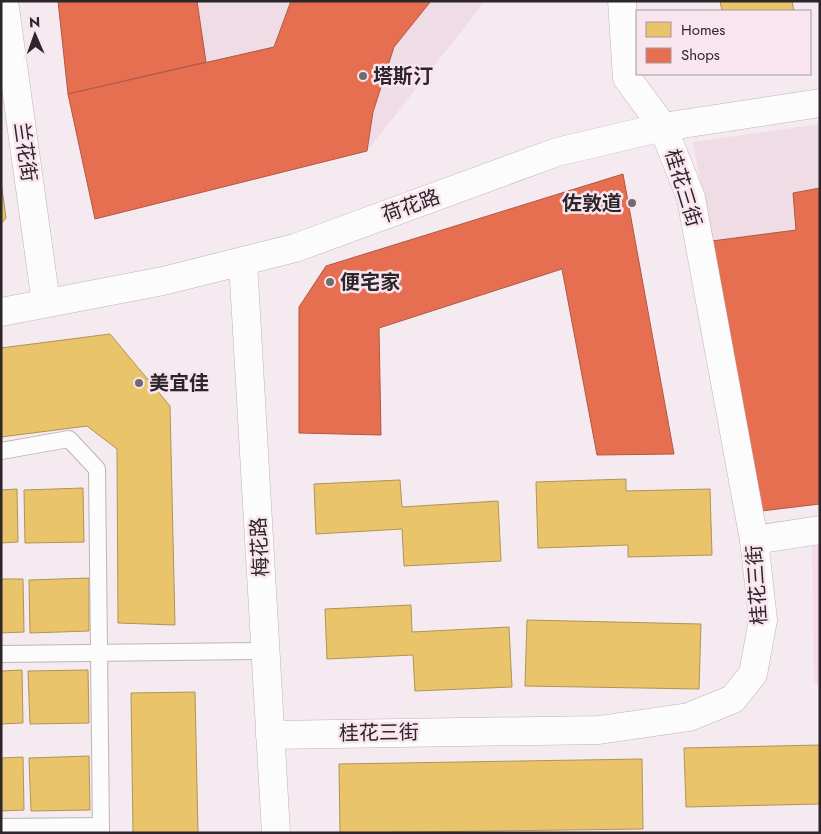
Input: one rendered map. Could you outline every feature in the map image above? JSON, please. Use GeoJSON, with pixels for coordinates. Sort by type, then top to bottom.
{"type":"FeatureCollection","features":[{"type":"Feature","properties":{"kind":"street","name":"桂花三街"},"geometry":{"type":"LineString","coordinates":[[270,735],[599,730],[688,717],[733,698],[753,674],[763,620],[754,540],[691,198],[663,127],[627,78],[622,1]]}},
{"type":"Feature","properties":{"kind":"street","name":"兰花街"},"geometry":{"type":"LineString","coordinates":[[4,13],[46,303]]}},
{"type":"Feature","properties":{"kind":"street","name":"荷花路"},"geometry":{"type":"LineString","coordinates":[[1,312],[163,281],[295,248],[557,152],[663,127],[820,103]]}},
{"type":"Feature","properties":{"kind":"street","name":"梅花路"},"geometry":{"type":"LineString","coordinates":[[243,262],[276,833]]}},
{"type":"Feature","properties":{"kind":"street"},"geometry":{"type":"LineString","coordinates":[[754,540],[820,530]]}},
{"type":"Feature","properties":{"kind":"lane"},"geometry":{"type":"LineString","coordinates":[[1,450],[70,439],[97,469],[101,829],[1,827]]}},
{"type":"Feature","properties":{"kind":"lane"},"geometry":{"type":"LineString","coordinates":[[1,654],[266,652]]}},
{"type":"Feature","properties":{"kind":"shaded area"},"geometry":{"type":"Polygon","coordinates":[[[58,1],[485,1],[367,151],[95,219],[68,94],[58,1]]]}},
{"type":"Feature","properties":{"kind":"shaded area"},"geometry":{"type":"Polygon","coordinates":[[[820,124],[820,504],[761,511],[693,142],[820,124]]]}},
{"type":"Feature","properties":{"kind":"shaded area"},"geometry":{"type":"Polygon","coordinates":[[[820,542],[820,687],[814,681],[812,544],[820,542]]]}},
{"type":"Feature","properties":{"kind":"building: Homes"},"geometry":{"type":"Polygon","coordinates":[[[720,1],[792,1],[794,10],[722,10],[720,1]]]}},
{"type":"Feature","properties":{"kind":"building: Homes"},"geometry":{"type":"Polygon","coordinates":[[[1,181],[6,218],[1,224],[1,181]]]}},
{"type":"Feature","properties":{"kind":"building: Homes"},"geometry":{"type":"Polygon","coordinates":[[[110,334],[170,406],[175,625],[118,623],[117,449],[87,426],[1,437],[1,348],[110,334]]]}},
{"type":"Feature","properties":{"kind":"building: Homes"},"geometry":{"type":"Polygon","coordinates":[[[626,479],[626,491],[710,489],[712,555],[628,557],[628,545],[538,548],[536,482],[626,479]]]}},
{"type":"Feature","properties":{"kind":"building: Homes"},"geometry":{"type":"Polygon","coordinates":[[[400,480],[402,507],[498,501],[501,561],[404,566],[402,529],[316,534],[314,484],[400,480]]]}},
{"type":"Feature","properties":{"kind":"building: Homes"},"geometry":{"type":"Polygon","coordinates":[[[83,488],[84,542],[25,543],[24,490],[83,488]]]}},
{"type":"Feature","properties":{"kind":"building: Homes"},"geometry":{"type":"Polygon","coordinates":[[[17,489],[18,542],[1,543],[1,490],[17,489]]]}},
{"type":"Feature","properties":{"kind":"building: Homes"},"geometry":{"type":"Polygon","coordinates":[[[89,578],[89,631],[30,633],[29,580],[89,578]]]}},
{"type":"Feature","properties":{"kind":"building: Homes"},"geometry":{"type":"Polygon","coordinates":[[[1,579],[23,579],[24,632],[1,633],[1,579]]]}},
{"type":"Feature","properties":{"kind":"building: Homes"},"geometry":{"type":"Polygon","coordinates":[[[411,605],[412,632],[509,627],[512,687],[415,691],[413,655],[327,659],[325,609],[411,605]]]}},
{"type":"Feature","properties":{"kind":"building: Homes"},"geometry":{"type":"Polygon","coordinates":[[[527,620],[701,624],[699,689],[525,686],[527,620]]]}},
{"type":"Feature","properties":{"kind":"building: Homes"},"geometry":{"type":"Polygon","coordinates":[[[22,670],[23,723],[1,724],[1,671],[22,670]]]}},
{"type":"Feature","properties":{"kind":"building: Homes"},"geometry":{"type":"Polygon","coordinates":[[[88,670],[89,723],[30,724],[28,671],[88,670]]]}},
{"type":"Feature","properties":{"kind":"building: Homes"},"geometry":{"type":"Polygon","coordinates":[[[195,692],[198,833],[133,833],[131,693],[195,692]]]}},
{"type":"Feature","properties":{"kind":"building: Homes"},"geometry":{"type":"Polygon","coordinates":[[[820,745],[820,804],[686,807],[684,748],[820,745]]]}},
{"type":"Feature","properties":{"kind":"building: Homes"},"geometry":{"type":"Polygon","coordinates":[[[89,756],[90,810],[31,811],[29,758],[89,756]]]}},
{"type":"Feature","properties":{"kind":"building: Homes"},"geometry":{"type":"Polygon","coordinates":[[[23,757],[24,810],[1,811],[1,758],[23,757]]]}},
{"type":"Feature","properties":{"kind":"building: Homes"},"geometry":{"type":"Polygon","coordinates":[[[642,759],[643,829],[340,833],[339,764],[642,759]]]}},
{"type":"Feature","properties":{"kind":"building: Shops"},"geometry":{"type":"Polygon","coordinates":[[[58,1],[197,1],[206,62],[68,94],[58,1]]]}},
{"type":"Feature","properties":{"kind":"building: Shops"},"geometry":{"type":"Polygon","coordinates":[[[291,1],[431,1],[394,47],[373,112],[367,151],[95,219],[68,94],[274,47],[291,1]]]}},
{"type":"Feature","properties":{"kind":"building: Shops"},"geometry":{"type":"Polygon","coordinates":[[[623,174],[674,454],[597,455],[562,269],[379,328],[381,435],[299,433],[299,307],[326,266],[623,174]]]}},
{"type":"Feature","properties":{"kind":"building: Shops"},"geometry":{"type":"Polygon","coordinates":[[[820,188],[820,504],[761,511],[712,241],[796,230],[793,193],[820,188]]]}},
{"type":"Feature","properties":{"kind":"place","name":"塔斯汀"},"geometry":{"type":"Point","coordinates":[363,76]}},
{"type":"Feature","properties":{"kind":"place","name":"佐敦道"},"geometry":{"type":"Point","coordinates":[632,203]}},
{"type":"Feature","properties":{"kind":"place","name":"便宅家"},"geometry":{"type":"Point","coordinates":[330,282]}},
{"type":"Feature","properties":{"kind":"place","name":"美宜佳"},"geometry":{"type":"Point","coordinates":[139,383]}}]}
